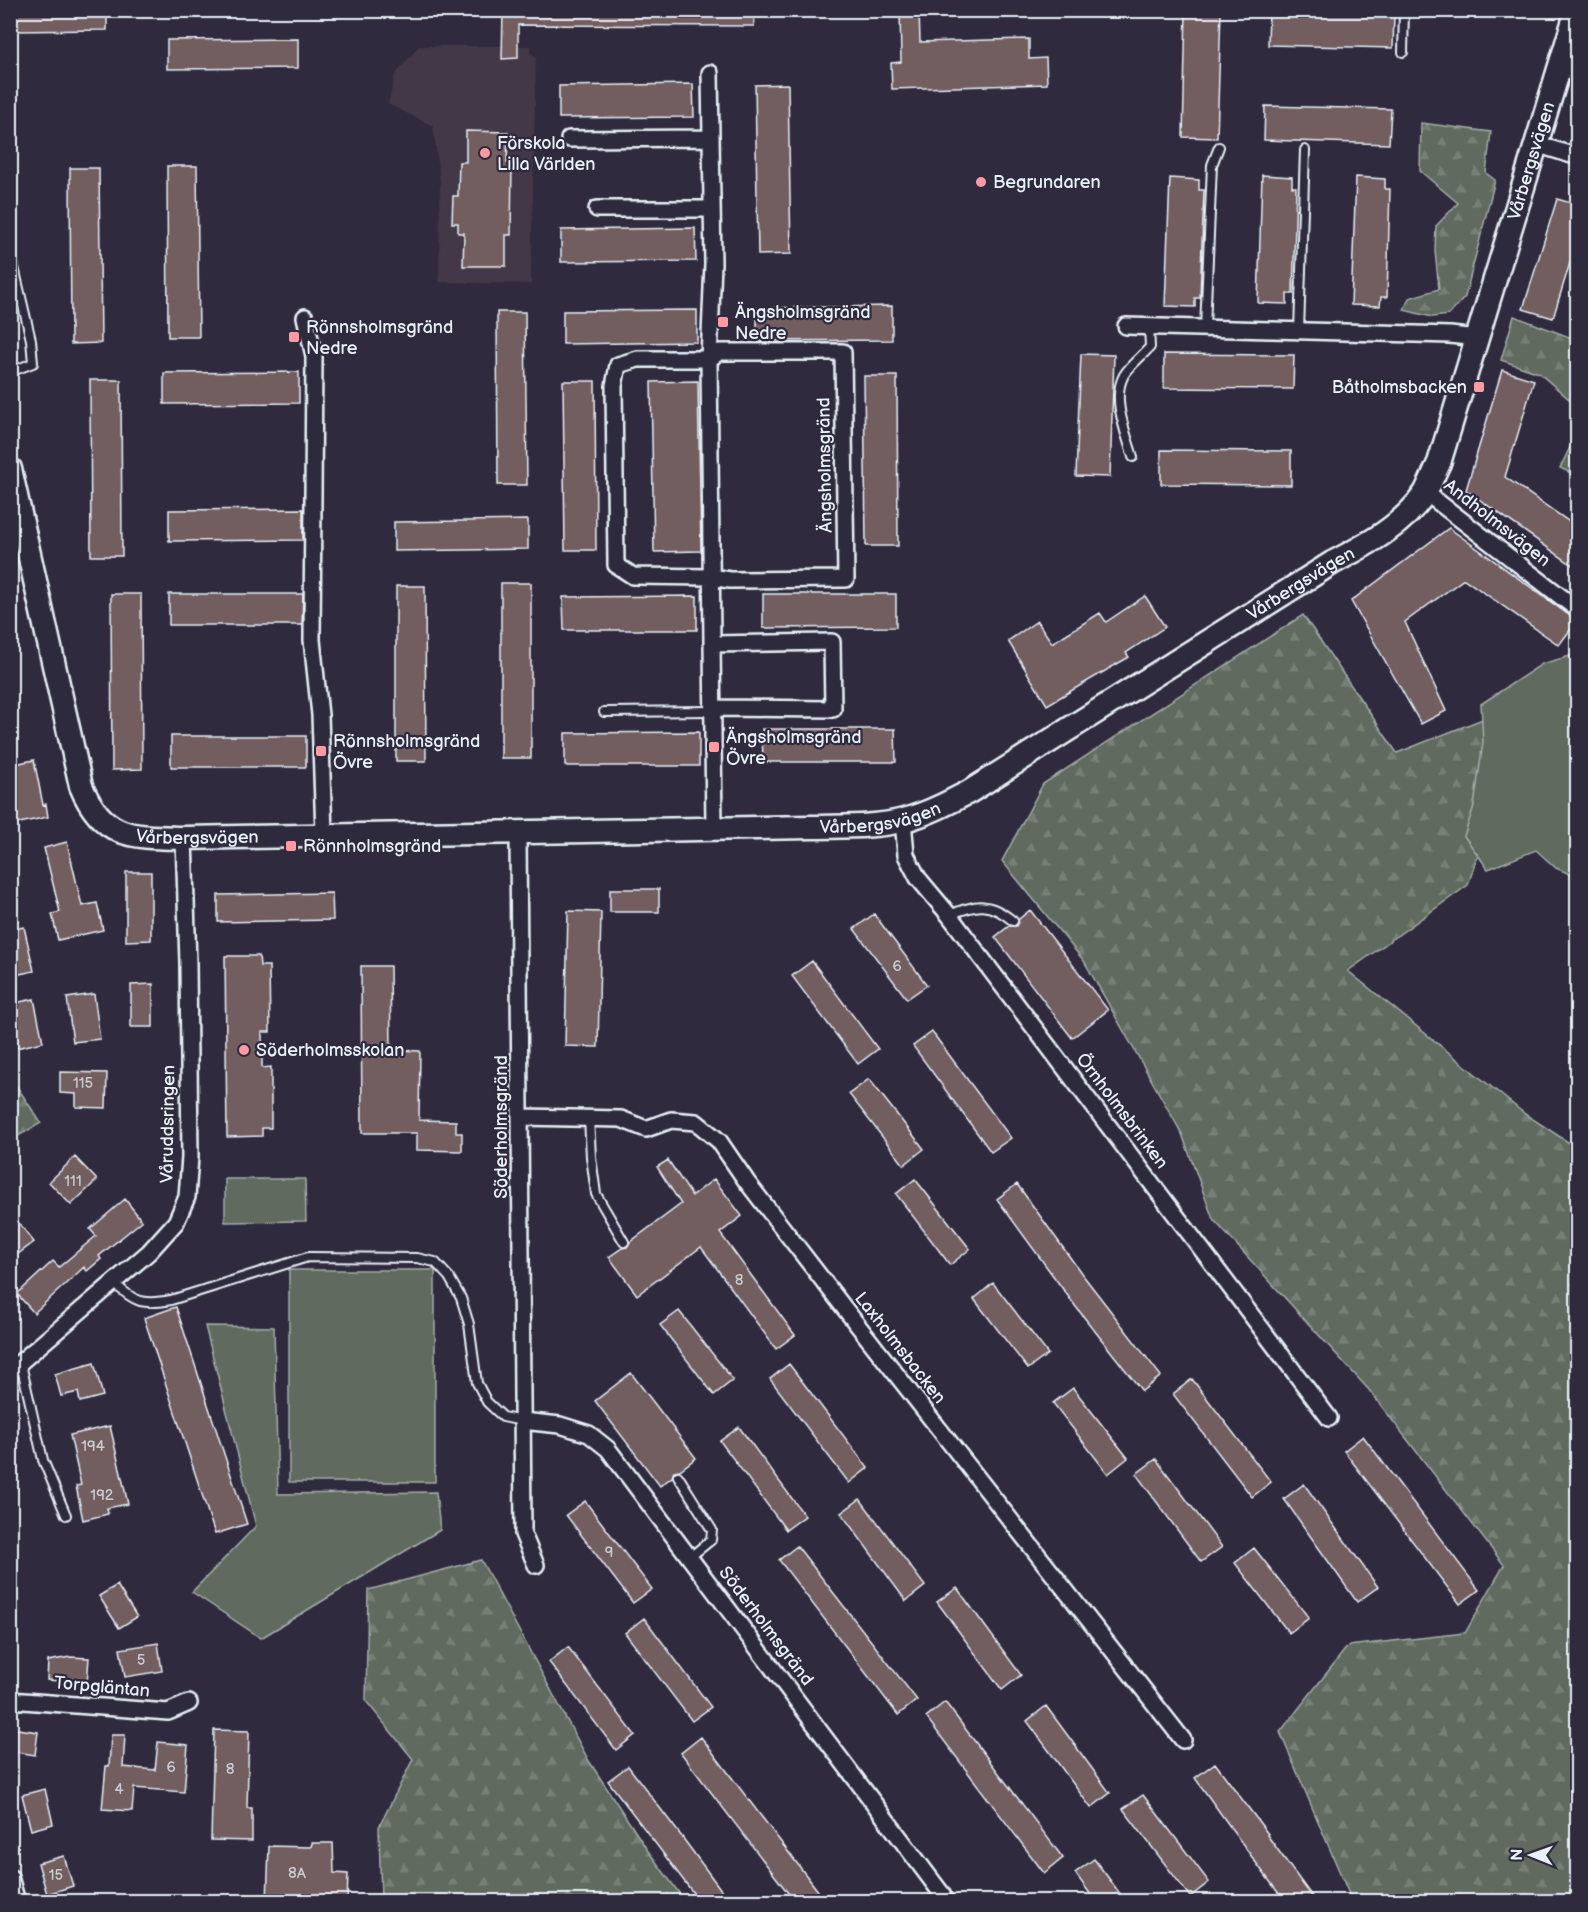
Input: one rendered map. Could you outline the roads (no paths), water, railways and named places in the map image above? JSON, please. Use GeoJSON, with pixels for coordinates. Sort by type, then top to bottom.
{"type":"FeatureCollection","features":[{"type":"Feature","properties":{"kind":"street","name":"Vårbergsvägen"},"geometry":{"type":"LineString","coordinates":[[10,469],[81,786],[98,816],[112,827],[128,835],[184,838],[714,829],[865,825],[903,820],[936,809],[969,792],[1332,563],[1363,547],[1392,528],[1425,492],[1439,463],[1577,10]]}},
{"type":"Feature","properties":{"kind":"street"},"geometry":{"type":"LineString","coordinates":[[710,73],[712,319],[709,359],[714,829]]}},
{"type":"Feature","properties":{"kind":"street"},"geometry":{"type":"LineString","coordinates":[[569,139],[711,138]]}},
{"type":"Feature","properties":{"kind":"street"},"geometry":{"type":"LineString","coordinates":[[1536,144],[1578,157]]}},
{"type":"Feature","properties":{"kind":"street"},"geometry":{"type":"LineString","coordinates":[[597,209],[712,209]]}},
{"type":"Feature","properties":{"kind":"street"},"geometry":{"type":"LineString","coordinates":[[305,317],[314,356],[312,640],[320,715],[324,834]]}},
{"type":"Feature","properties":{"kind":"street"},"geometry":{"type":"LineString","coordinates":[[1126,326],[1477,338]]}},
{"type":"Feature","properties":{"kind":"street","name":"Ängsholmsgränd"},"geometry":{"type":"LineString","coordinates":[[720,352],[843,352],[846,579],[730,580],[711,577],[633,576],[616,565],[614,395],[618,365],[638,359],[709,359],[720,352]]}},
{"type":"Feature","properties":{"kind":"street","name":"Andholmsvägen"},"geometry":{"type":"LineString","coordinates":[[1425,492],[1573,606]]}},
{"type":"Feature","properties":{"kind":"street"},"geometry":{"type":"LineString","coordinates":[[712,644],[832,642],[832,709],[714,710]]}},
{"type":"Feature","properties":{"kind":"street","name":"Örnholmsbrinken"},"geometry":{"type":"LineString","coordinates":[[903,820],[906,855],[918,878],[949,915],[1329,1418]]}},
{"type":"Feature","properties":{"kind":"street","name":"Söderholmsgränd"},"geometry":{"type":"LineString","coordinates":[[518,832],[523,1534],[536,1564]]}},
{"type":"Feature","properties":{"kind":"street","name":"Våruddsringen"},"geometry":{"type":"LineString","coordinates":[[16,1367],[149,1252],[176,1222],[187,1197],[190,1157],[184,838]]}},
{"type":"Feature","properties":{"kind":"street","name":"Laxholmsbacken"},"geometry":{"type":"LineString","coordinates":[[521,1117],[621,1119],[646,1129],[671,1120],[696,1122],[719,1142],[845,1309],[1183,1740]]}},
{"type":"Feature","properties":{"kind":"street","name":"Söderholmsgränd"},"geometry":{"type":"LineString","coordinates":[[522,1421],[560,1425],[589,1434],[608,1449],[942,1894],[945,1902]]}},
{"type":"Feature","properties":{"kind":"street","name":"Torpgläntan"},"geometry":{"type":"LineString","coordinates":[[10,1700],[168,1712],[189,1703]]}},
{"type":"Feature","properties":{"kind":"street"},"geometry":{"type":"LineString","coordinates":[[10,1877],[17,1902]]}},
{"type":"Feature","properties":{"kind":"lane"},"geometry":{"type":"LineString","coordinates":[[1402,52],[1404,10]]}},
{"type":"Feature","properties":{"kind":"lane"},"geometry":{"type":"LineString","coordinates":[[1205,328],[1212,165],[1219,147]]}},
{"type":"Feature","properties":{"kind":"lane"},"geometry":{"type":"LineString","coordinates":[[1299,331],[1305,150]]}},
{"type":"Feature","properties":{"kind":"lane"},"geometry":{"type":"LineString","coordinates":[[10,250],[31,340],[33,363],[10,372]]}},
{"type":"Feature","properties":{"kind":"lane"},"geometry":{"type":"LineString","coordinates":[[1133,457],[1119,411],[1120,392],[1123,376],[1150,347],[1149,327]]}},
{"type":"Feature","properties":{"kind":"lane"},"geometry":{"type":"LineString","coordinates":[[604,712],[714,710]]}},
{"type":"Feature","properties":{"kind":"lane"},"geometry":{"type":"LineString","coordinates":[[949,915],[970,907],[987,906],[1000,911],[1012,921]]}},
{"type":"Feature","properties":{"kind":"lane"},"geometry":{"type":"LineString","coordinates":[[589,1118],[596,1194],[624,1242]]}},
{"type":"Feature","properties":{"kind":"lane"},"geometry":{"type":"LineString","coordinates":[[114,1283],[134,1299],[151,1304],[171,1300],[308,1257],[417,1258],[435,1262],[449,1277],[461,1298],[469,1324],[477,1383],[487,1402],[503,1417],[522,1421]]}},
{"type":"Feature","properties":{"kind":"lane"},"geometry":{"type":"LineString","coordinates":[[16,1367],[43,1460],[66,1515]]}},
{"type":"Feature","properties":{"kind":"lane"},"geometry":{"type":"LineString","coordinates":[[678,1476],[712,1530],[711,1540],[690,1557]]}},
{"type":"Feature","properties":{"kind":"place","name":"Förskola Lilla Världen"},"geometry":{"type":"Point","coordinates":[485,153]}},
{"type":"Feature","properties":{"kind":"place","name":"Begrundaren"},"geometry":{"type":"Point","coordinates":[981,182]}},
{"type":"Feature","properties":{"kind":"place","name":"Ängsholmsgränd Nedre"},"geometry":{"type":"Point","coordinates":[723,322]}},
{"type":"Feature","properties":{"kind":"place","name":"Rönnsholmsgränd Nedre"},"geometry":{"type":"Point","coordinates":[294,337]}},
{"type":"Feature","properties":{"kind":"place","name":"Båtholmsbacken"},"geometry":{"type":"Point","coordinates":[1479,387]}},
{"type":"Feature","properties":{"kind":"place","name":"Ängsholmsgränd Övre"},"geometry":{"type":"Point","coordinates":[714,747]}},
{"type":"Feature","properties":{"kind":"place","name":"Rönnsholmsgränd Övre"},"geometry":{"type":"Point","coordinates":[321,751]}},
{"type":"Feature","properties":{"kind":"place","name":"Rönnholmsgränd"},"geometry":{"type":"Point","coordinates":[291,846]}},
{"type":"Feature","properties":{"kind":"place","name":"Söderholmsskolan"},"geometry":{"type":"Point","coordinates":[244,1050]}}]}
